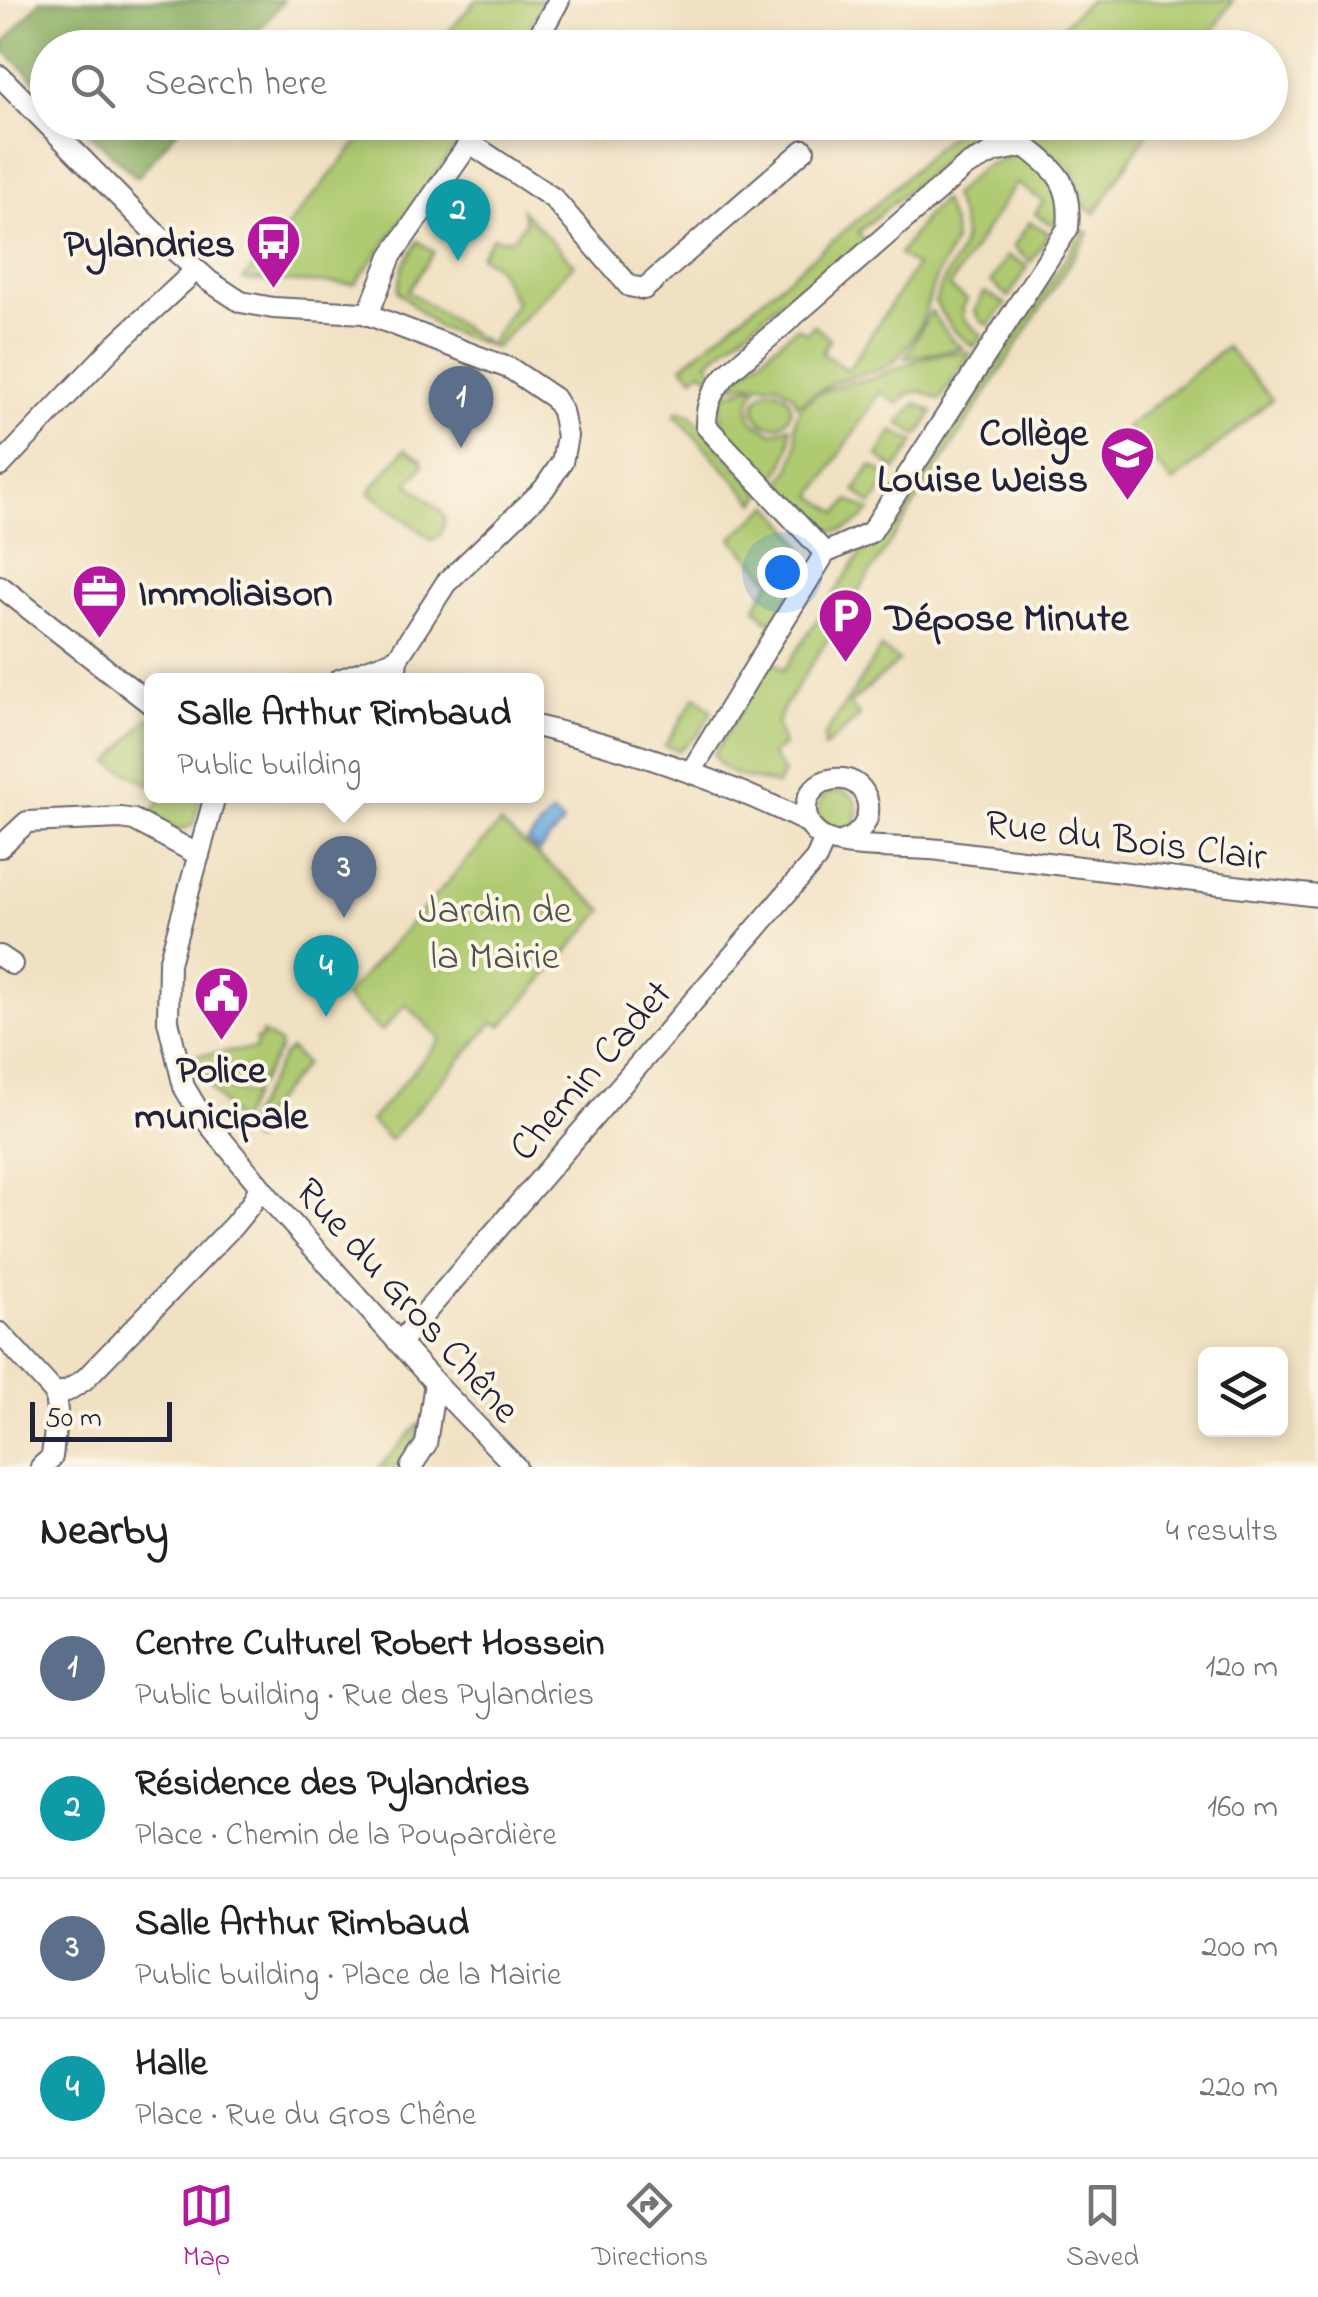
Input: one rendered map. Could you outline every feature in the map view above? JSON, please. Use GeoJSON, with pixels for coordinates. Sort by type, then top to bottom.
{"type":"FeatureCollection","features":[{"type":"Feature","properties":{"kind":"street"},"geometry":{"type":"LineString","coordinates":[[542,30],[560,0]]}},
{"type":"Feature","properties":{"kind":"street"},"geometry":{"type":"LineString","coordinates":[[0,76],[30,106]]}},
{"type":"Feature","properties":{"kind":"street"},"geometry":{"type":"LineString","coordinates":[[64,140],[196,270],[241,302],[368,314],[511,369],[554,398],[562,411],[567,436],[562,462],[544,489],[446,583],[396,670]]}},
{"type":"Feature","properties":{"kind":"street"},"geometry":{"type":"LineString","coordinates":[[368,314],[391,256],[472,140]]}},
{"type":"Feature","properties":{"kind":"street"},"geometry":{"type":"LineString","coordinates":[[470,143],[553,198],[628,286],[638,289],[649,288],[804,150]]}},
{"type":"Feature","properties":{"kind":"street"},"geometry":{"type":"LineString","coordinates":[[691,772],[825,553],[872,532],[1068,228],[1071,199],[1052,166],[1025,146],[994,152],[966,166],[712,390],[706,405],[706,426],[825,553]]}},
{"type":"Feature","properties":{"kind":"street"},"geometry":{"type":"LineString","coordinates":[[161,238],[172,275],[172,292]]}},
{"type":"Feature","properties":{"kind":"street"},"geometry":{"type":"LineString","coordinates":[[0,466],[117,343],[196,270]]}},
{"type":"Feature","properties":{"kind":"street"},"geometry":{"type":"LineString","coordinates":[[0,586],[144,699]]}},
{"type":"Feature","properties":{"kind":"street"},"geometry":{"type":"LineString","coordinates":[[544,728],[624,747],[691,772],[776,806],[833,840],[858,834],[868,818],[864,794],[842,779],[822,782],[808,798],[776,806]]}},
{"type":"Feature","properties":{"kind":"street"},"geometry":{"type":"LineString","coordinates":[[808,798],[809,823]]}},
{"type":"Feature","properties":{"kind":"street"},"geometry":{"type":"LineString","coordinates":[[0,847],[27,822],[121,818],[134,820],[199,855],[213,803]]}},
{"type":"Feature","properties":{"kind":"street","name":"Rue du Bois Clair"},"geometry":{"type":"LineString","coordinates":[[868,818],[893,836],[926,848]]}},
{"type":"Feature","properties":{"kind":"street","name":"Rue du Bois Clair"},"geometry":{"type":"LineString","coordinates":[[833,840],[1318,896]]}},
{"type":"Feature","properties":{"kind":"street","name":"Chemin Cadet"},"geometry":{"type":"LineString","coordinates":[[400,1342],[833,840]]}},
{"type":"Feature","properties":{"kind":"street","name":"Rue du Gros Chêne"},"geometry":{"type":"LineString","coordinates":[[199,855],[169,963],[168,1021],[184,1087],[199,1112],[260,1187],[435,1383],[516,1467]]}},
{"type":"Feature","properties":{"kind":"street"},"geometry":{"type":"LineString","coordinates":[[54,1394],[74,1388],[84,1380],[233,1226],[260,1187]]}},
{"type":"Feature","properties":{"kind":"street"},"geometry":{"type":"LineString","coordinates":[[0,1333],[54,1394],[58,1412],[52,1464]]}},
{"type":"Feature","properties":{"kind":"street"},"geometry":{"type":"LineString","coordinates":[[411,1467],[426,1444],[435,1383]]}},
{"type":"Feature","properties":{"kind":"green space"},"geometry":{"type":"Polygon","coordinates":[[[41,0],[284,0],[259,30],[30,30],[30,75],[1,47],[41,0]]]}},
{"type":"Feature","properties":{"kind":"green space"},"geometry":{"type":"Polygon","coordinates":[[[476,0],[545,0],[528,30],[450,30],[476,0]]]}},
{"type":"Feature","properties":{"kind":"green space"},"geometry":{"type":"Polygon","coordinates":[[[1089,0],[1233,0],[1214,30],[1058,30],[1089,0]]]}},
{"type":"Feature","properties":{"kind":"green space"},"geometry":{"type":"Polygon","coordinates":[[[97,140],[169,140],[137,178],[97,140]]]}},
{"type":"Feature","properties":{"kind":"green space"},"geometry":{"type":"Polygon","coordinates":[[[360,140],[461,140],[355,284],[243,280],[360,140]]]}},
{"type":"Feature","properties":{"kind":"green space"},"geometry":{"type":"Polygon","coordinates":[[[944,140],[996,140],[972,153],[963,144],[858,232],[867,244],[799,304],[788,295],[708,362],[718,375],[713,380],[702,370],[694,377],[682,366],[879,202],[944,140]]]}},
{"type":"Feature","properties":{"kind":"green space"},"geometry":{"type":"Polygon","coordinates":[[[1031,140],[1143,140],[1095,213],[1085,207],[1071,167],[1031,140]]]}},
{"type":"Feature","properties":{"kind":"green space"},"geometry":{"type":"Polygon","coordinates":[[[1018,153],[1050,172],[1063,205],[1055,226],[1035,214],[1043,201],[1016,183],[949,287],[967,300],[963,318],[982,336],[974,347],[953,330],[935,302],[963,242],[960,215],[952,196],[982,167],[1018,153]]]}},
{"type":"Feature","properties":{"kind":"green space"},"geometry":{"type":"Polygon","coordinates":[[[942,200],[953,226],[954,242],[935,280],[921,324],[896,360],[884,368],[832,383],[797,405],[794,396],[779,384],[728,386],[797,327],[807,333],[814,325],[830,339],[822,353],[848,370],[916,266],[899,255],[942,200]]]}},
{"type":"Feature","properties":{"kind":"green space"},"geometry":{"type":"Polygon","coordinates":[[[522,210],[574,264],[495,348],[437,327],[398,291],[403,266],[418,241],[434,252],[408,291],[489,345],[516,303],[496,266],[480,256],[493,237],[514,237],[525,222],[522,210]]]}},
{"type":"Feature","properties":{"kind":"green space"},"geometry":{"type":"Polygon","coordinates":[[[1030,222],[1049,233],[1031,262],[1013,247],[1030,222]]]}},
{"type":"Feature","properties":{"kind":"green space"},"geometry":{"type":"Polygon","coordinates":[[[1084,230],[1089,233],[784,707],[777,724],[783,746],[771,755],[784,773],[777,785],[732,773],[714,754],[771,661],[784,670],[926,455],[935,458],[1084,230]]]}},
{"type":"Feature","properties":{"kind":"green space"},"geometry":{"type":"Polygon","coordinates":[[[1007,256],[1028,266],[1009,297],[991,282],[1007,256]]]}},
{"type":"Feature","properties":{"kind":"green space"},"geometry":{"type":"Polygon","coordinates":[[[984,292],[1006,304],[989,325],[975,311],[984,292]]]}},
{"type":"Feature","properties":{"kind":"green space"},"geometry":{"type":"Polygon","coordinates":[[[931,311],[951,339],[963,348],[905,358],[931,311]]]}},
{"type":"Feature","properties":{"kind":"green space"},"geometry":{"type":"Polygon","coordinates":[[[1226,347],[1272,399],[1173,483],[1126,428],[1226,347]]]}},
{"type":"Feature","properties":{"kind":"green space"},"geometry":{"type":"Polygon","coordinates":[[[971,353],[940,400],[921,391],[908,394],[899,404],[880,392],[813,496],[839,513],[849,500],[870,511],[856,524],[843,530],[819,528],[774,490],[795,455],[798,412],[814,396],[924,358],[971,353]]]}},
{"type":"Feature","properties":{"kind":"green space"},"geometry":{"type":"Polygon","coordinates":[[[757,388],[750,403],[752,421],[773,433],[790,426],[787,456],[771,483],[733,444],[722,421],[724,394],[757,388]]]}},
{"type":"Feature","properties":{"kind":"green space"},"geometry":{"type":"Polygon","coordinates":[[[773,390],[786,395],[791,408],[786,421],[773,426],[760,421],[755,408],[760,395],[773,390]]]}},
{"type":"Feature","properties":{"kind":"green space"},"geometry":{"type":"Polygon","coordinates":[[[916,403],[933,412],[918,436],[899,423],[916,403]]]}},
{"type":"Feature","properties":{"kind":"green space"},"geometry":{"type":"Polygon","coordinates":[[[679,411],[690,414],[762,495],[756,503],[675,415],[679,411]]]}},
{"type":"Feature","properties":{"kind":"green space"},"geometry":{"type":"Polygon","coordinates":[[[893,431],[915,442],[896,470],[878,456],[893,431]]]}},
{"type":"Feature","properties":{"kind":"green space"},"geometry":{"type":"Polygon","coordinates":[[[405,449],[422,460],[423,466],[408,483],[445,519],[441,534],[432,540],[369,492],[405,449]]]}},
{"type":"Feature","properties":{"kind":"green space"},"geometry":{"type":"Polygon","coordinates":[[[871,466],[891,477],[872,505],[855,490],[871,466]]]}},
{"type":"Feature","properties":{"kind":"green space"},"geometry":{"type":"Polygon","coordinates":[[[770,505],[797,538],[805,561],[803,572],[774,621],[768,621],[755,608],[771,581],[732,538],[770,505]]]}},
{"type":"Feature","properties":{"kind":"green space"},"geometry":{"type":"Polygon","coordinates":[[[881,648],[899,661],[849,704],[860,716],[824,748],[824,737],[881,648]]]}},
{"type":"Feature","properties":{"kind":"green space"},"geometry":{"type":"Polygon","coordinates":[[[696,696],[712,711],[698,735],[679,750],[665,746],[696,696]]]}},
{"type":"Feature","properties":{"kind":"green space"},"geometry":{"type":"Polygon","coordinates":[[[144,723],[144,781],[110,763],[144,723]]]}},
{"type":"Feature","properties":{"kind":"green space"},"geometry":{"type":"Polygon","coordinates":[[[838,791],[852,797],[858,811],[852,825],[838,831],[824,825],[818,811],[824,797],[838,791]]]}},
{"type":"Feature","properties":{"kind":"green space"},"geometry":{"type":"Polygon","coordinates":[[[159,803],[199,803],[193,825],[178,831],[148,815],[159,803]]]}},
{"type":"Feature","properties":{"kind":"green space","name":"Jardin de la Mairie"},"geometry":{"type":"Polygon","coordinates":[[[500,824],[604,910],[502,1026],[494,1022],[390,1140],[370,1121],[441,1039],[406,1004],[381,1032],[344,997],[500,824]]]}},
{"type":"Feature","properties":{"kind":"green space"},"geometry":{"type":"Polygon","coordinates":[[[262,1033],[279,1043],[280,1049],[258,1086],[202,1077],[193,1055],[256,1049],[256,1039],[261,1039],[262,1033]]]}},
{"type":"Feature","properties":{"kind":"green space"},"geometry":{"type":"Polygon","coordinates":[[[290,1049],[305,1064],[252,1127],[260,1136],[253,1142],[242,1131],[290,1049]]]}},
{"type":"Feature","properties":{"kind":"green space"},"geometry":{"type":"Polygon","coordinates":[[[208,1084],[254,1093],[238,1124],[208,1084]]]}},
{"type":"Feature","properties":{"kind":"green space"},"geometry":{"type":"Polygon","coordinates":[[[421,1422],[401,1467],[379,1467],[421,1422]]]}},
{"type":"Feature","properties":{"kind":"water"},"geometry":{"type":"Polygon","coordinates":[[[552,813],[563,823],[539,852],[527,842],[552,813]]]}},
{"type":"Feature","properties":{"kind":"place","name":"Résidence des Pylandries"},"geometry":{"type":"Point","coordinates":[458,261]}},
{"type":"Feature","properties":{"kind":"place","name":"Pylandries"},"geometry":{"type":"Point","coordinates":[274,291]}},
{"type":"Feature","properties":{"kind":"place","name":"Centre Culturel Robert Hossein"},"geometry":{"type":"Point","coordinates":[461,448]}},
{"type":"Feature","properties":{"kind":"place","name":"Collège Louise Weiss"},"geometry":{"type":"Point","coordinates":[1127,503]}},
{"type":"Feature","properties":{"kind":"place","name":"Immoliaison"},"geometry":{"type":"Point","coordinates":[99,640]}},
{"type":"Feature","properties":{"kind":"place","name":"Dépose Minute"},"geometry":{"type":"Point","coordinates":[846,665]}},
{"type":"Feature","properties":{"kind":"place","name":"Salle Arthur Rimbaud"},"geometry":{"type":"Point","coordinates":[344,918]}},
{"type":"Feature","properties":{"kind":"place","name":"Halle"},"geometry":{"type":"Point","coordinates":[326,1017]}},
{"type":"Feature","properties":{"kind":"place","name":"Police municipale"},"geometry":{"type":"Point","coordinates":[221,1043]}}]}
